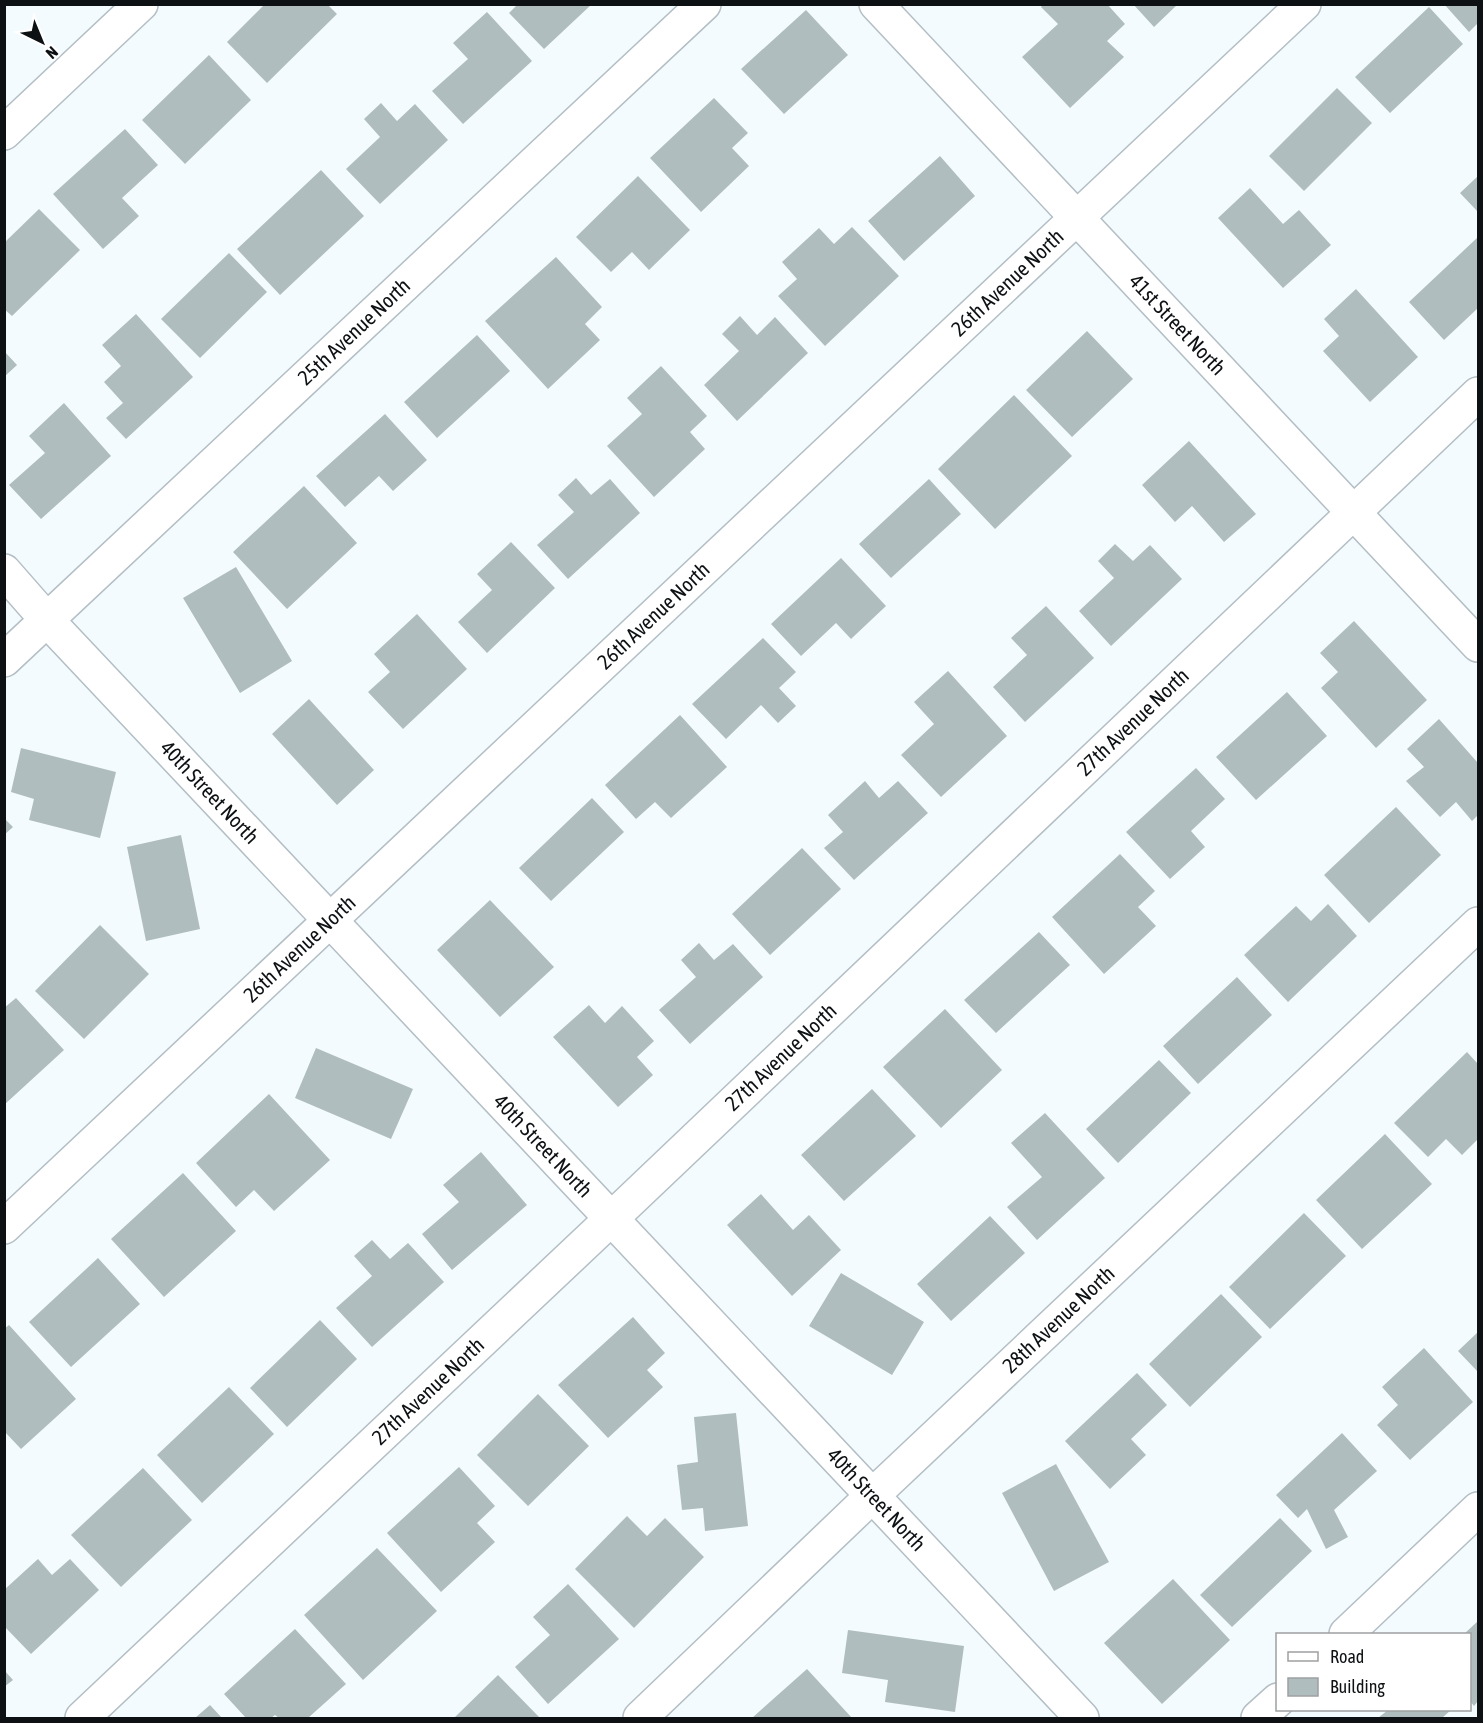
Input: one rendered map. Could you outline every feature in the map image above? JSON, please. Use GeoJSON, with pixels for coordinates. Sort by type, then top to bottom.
{"type":"FeatureCollection","features":[{"type":"Feature","properties":{"kind":"street"},"geometry":{"type":"LineString","coordinates":[[4,133],[141,4]]}},
{"type":"Feature","properties":{"kind":"street","name":"25th Avenue North"},"geometry":{"type":"LineString","coordinates":[[4,660],[704,4]]}},
{"type":"Feature","properties":{"kind":"street","name":"41st Street North"},"geometry":{"type":"LineString","coordinates":[[876,4],[1479,645]]}},
{"type":"Feature","properties":{"kind":"street","name":"26th Avenue North"},"geometry":{"type":"LineString","coordinates":[[4,1227],[1304,4]]}},
{"type":"Feature","properties":{"kind":"street","name":"27th Avenue North"},"geometry":{"type":"LineString","coordinates":[[82,1719],[1479,394]]}},
{"type":"Feature","properties":{"kind":"street","name":"40th Street North"},"geometry":{"type":"LineString","coordinates":[[4,571],[47,620],[1082,1719]]}},
{"type":"Feature","properties":{"kind":"street","name":"28th Avenue North"},"geometry":{"type":"LineString","coordinates":[[640,1719],[873,1495],[1479,924]]}},
{"type":"Feature","properties":{"kind":"street"},"geometry":{"type":"LineString","coordinates":[[1349,1633],[1479,1509]]}},
{"type":"Feature","properties":{"kind":"street"},"geometry":{"type":"LineString","coordinates":[[1258,1719],[1276,1702]]}},
{"type":"Feature","properties":{"kind":"building"},"geometry":{"type":"Polygon","coordinates":[[[265,4],[327,4],[337,14],[267,83],[227,42],[265,4]]]}},
{"type":"Feature","properties":{"kind":"building"},"geometry":{"type":"Polygon","coordinates":[[[518,4],[592,4],[544,49],[509,13],[518,4]]]}},
{"type":"Feature","properties":{"kind":"building"},"geometry":{"type":"Polygon","coordinates":[[[1043,4],[1107,4],[1125,24],[1107,41],[1124,57],[1070,108],[1022,57],[1058,24],[1041,7],[1043,4]]]}},
{"type":"Feature","properties":{"kind":"building"},"geometry":{"type":"Polygon","coordinates":[[[1133,4],[1178,4],[1154,27],[1133,4]]]}},
{"type":"Feature","properties":{"kind":"building"},"geometry":{"type":"Polygon","coordinates":[[[1444,4],[1478,4],[1478,23],[1469,32],[1444,4]]]}},
{"type":"Feature","properties":{"kind":"building"},"geometry":{"type":"Polygon","coordinates":[[[1429,7],[1463,44],[1390,113],[1355,77],[1429,7]]]}},
{"type":"Feature","properties":{"kind":"building"},"geometry":{"type":"Polygon","coordinates":[[[806,10],[848,55],[784,114],[741,69],[806,10]]]}},
{"type":"Feature","properties":{"kind":"building"},"geometry":{"type":"Polygon","coordinates":[[[487,12],[532,61],[463,124],[432,91],[468,59],[453,43],[487,12]]]}},
{"type":"Feature","properties":{"kind":"building"},"geometry":{"type":"Polygon","coordinates":[[[209,55],[251,100],[185,164],[142,120],[209,55]]]}},
{"type":"Feature","properties":{"kind":"building"},"geometry":{"type":"Polygon","coordinates":[[[1337,88],[1372,123],[1304,191],[1269,156],[1337,88]]]}},
{"type":"Feature","properties":{"kind":"building"},"geometry":{"type":"Polygon","coordinates":[[[714,98],[748,133],[732,148],[749,166],[701,212],[650,158],[714,98]]]}},
{"type":"Feature","properties":{"kind":"building"},"geometry":{"type":"Polygon","coordinates":[[[381,103],[397,121],[415,104],[448,140],[380,204],[346,169],[380,137],[364,119],[381,103]]]}},
{"type":"Feature","properties":{"kind":"building"},"geometry":{"type":"Polygon","coordinates":[[[125,129],[158,165],[122,198],[139,216],[103,249],[53,194],[125,129]]]}},
{"type":"Feature","properties":{"kind":"building"},"geometry":{"type":"Polygon","coordinates":[[[940,156],[975,196],[904,261],[868,221],[940,156]]]}},
{"type":"Feature","properties":{"kind":"building"},"geometry":{"type":"Polygon","coordinates":[[[321,170],[364,216],[280,295],[237,249],[321,170]]]}},
{"type":"Feature","properties":{"kind":"building"},"geometry":{"type":"Polygon","coordinates":[[[638,176],[690,230],[649,270],[632,252],[611,272],[576,237],[638,176]]]}},
{"type":"Feature","properties":{"kind":"building"},"geometry":{"type":"Polygon","coordinates":[[[1478,176],[1478,212],[1460,193],[1478,176]]]}},
{"type":"Feature","properties":{"kind":"building"},"geometry":{"type":"Polygon","coordinates":[[[1250,188],[1283,224],[1299,210],[1331,245],[1283,288],[1218,218],[1250,188]]]}},
{"type":"Feature","properties":{"kind":"building"},"geometry":{"type":"Polygon","coordinates":[[[39,209],[80,250],[12,316],[4,309],[4,243],[39,209]]]}},
{"type":"Feature","properties":{"kind":"building"},"geometry":{"type":"Polygon","coordinates":[[[852,227],[899,276],[825,346],[778,296],[797,279],[782,262],[819,228],[834,244],[852,227]]]}},
{"type":"Feature","properties":{"kind":"building"},"geometry":{"type":"Polygon","coordinates":[[[1478,237],[1478,308],[1444,340],[1409,302],[1478,237]]]}},
{"type":"Feature","properties":{"kind":"building"},"geometry":{"type":"Polygon","coordinates":[[[229,253],[267,292],[200,358],[161,319],[229,253]]]}},
{"type":"Feature","properties":{"kind":"building"},"geometry":{"type":"Polygon","coordinates":[[[556,257],[602,307],[585,324],[600,340],[548,389],[485,321],[556,257]]]}},
{"type":"Feature","properties":{"kind":"building"},"geometry":{"type":"Polygon","coordinates":[[[1356,289],[1418,357],[1370,402],[1323,351],[1339,336],[1324,319],[1356,289]]]}},
{"type":"Feature","properties":{"kind":"building"},"geometry":{"type":"Polygon","coordinates":[[[136,314],[193,377],[126,439],[106,418],[123,403],[104,382],[121,366],[102,345],[136,314]]]}},
{"type":"Feature","properties":{"kind":"building"},"geometry":{"type":"Polygon","coordinates":[[[740,316],[757,335],[775,317],[808,353],[737,421],[704,385],[739,351],[722,334],[740,316]]]}},
{"type":"Feature","properties":{"kind":"building"},"geometry":{"type":"Polygon","coordinates":[[[1087,331],[1133,379],[1072,437],[1026,390],[1087,331]]]}},
{"type":"Feature","properties":{"kind":"building"},"geometry":{"type":"Polygon","coordinates":[[[477,335],[510,371],[437,438],[404,402],[477,335]]]}},
{"type":"Feature","properties":{"kind":"building"},"geometry":{"type":"Polygon","coordinates":[[[4,351],[17,365],[4,377],[4,351]]]}},
{"type":"Feature","properties":{"kind":"building"},"geometry":{"type":"Polygon","coordinates":[[[661,366],[707,416],[690,432],[705,449],[654,497],[607,446],[642,414],[627,398],[661,366]]]}},
{"type":"Feature","properties":{"kind":"building"},"geometry":{"type":"Polygon","coordinates":[[[1014,395],[1072,456],[995,529],[938,469],[1014,395]]]}},
{"type":"Feature","properties":{"kind":"building"},"geometry":{"type":"Polygon","coordinates":[[[64,403],[111,456],[41,519],[9,485],[45,453],[29,436],[64,403]]]}},
{"type":"Feature","properties":{"kind":"building"},"geometry":{"type":"Polygon","coordinates":[[[385,414],[427,460],[393,491],[379,476],[345,507],[316,476],[385,414]]]}},
{"type":"Feature","properties":{"kind":"building"},"geometry":{"type":"Polygon","coordinates":[[[1189,441],[1256,514],[1224,542],[1192,506],[1175,522],[1142,485],[1189,441]]]}},
{"type":"Feature","properties":{"kind":"building"},"geometry":{"type":"Polygon","coordinates":[[[576,478],[591,495],[610,479],[640,513],[568,579],[537,545],[574,512],[558,495],[576,478]]]}},
{"type":"Feature","properties":{"kind":"building"},"geometry":{"type":"Polygon","coordinates":[[[929,479],[961,514],[891,578],[859,544],[929,479]]]}},
{"type":"Feature","properties":{"kind":"building"},"geometry":{"type":"Polygon","coordinates":[[[304,486],[357,543],[287,609],[233,552],[304,486]]]}},
{"type":"Feature","properties":{"kind":"building"},"geometry":{"type":"Polygon","coordinates":[[[511,542],[555,588],[487,653],[458,622],[492,590],[477,574],[511,542]]]}},
{"type":"Feature","properties":{"kind":"building"},"geometry":{"type":"Polygon","coordinates":[[[1115,544],[1133,561],[1150,545],[1182,579],[1111,646],[1079,611],[1114,578],[1098,561],[1115,544]]]}},
{"type":"Feature","properties":{"kind":"building"},"geometry":{"type":"Polygon","coordinates":[[[841,558],[886,606],[851,639],[836,623],[801,656],[771,624],[841,558]]]}},
{"type":"Feature","properties":{"kind":"building"},"geometry":{"type":"Polygon","coordinates":[[[236,567],[292,661],[240,693],[183,598],[236,567]]]}},
{"type":"Feature","properties":{"kind":"building"},"geometry":{"type":"Polygon","coordinates":[[[1046,606],[1094,658],[1025,722],[993,687],[1027,655],[1011,638],[1046,606]]]}},
{"type":"Feature","properties":{"kind":"building"},"geometry":{"type":"Polygon","coordinates":[[[417,614],[467,669],[403,729],[368,692],[390,672],[374,654],[417,614]]]}},
{"type":"Feature","properties":{"kind":"building"},"geometry":{"type":"Polygon","coordinates":[[[1354,621],[1427,700],[1376,748],[1321,688],[1338,672],[1320,653],[1354,621]]]}},
{"type":"Feature","properties":{"kind":"building"},"geometry":{"type":"Polygon","coordinates":[[[763,638],[796,672],[779,688],[796,706],[778,723],[761,705],[726,739],[692,704],[763,638]]]}},
{"type":"Feature","properties":{"kind":"building"},"geometry":{"type":"Polygon","coordinates":[[[948,671],[1007,736],[941,797],[901,755],[934,724],[914,702],[948,671]]]}},
{"type":"Feature","properties":{"kind":"building"},"geometry":{"type":"Polygon","coordinates":[[[1287,692],[1327,736],[1256,800],[1216,757],[1287,692]]]}},
{"type":"Feature","properties":{"kind":"building"},"geometry":{"type":"Polygon","coordinates":[[[309,699],[374,770],[337,805],[272,734],[309,699]]]}},
{"type":"Feature","properties":{"kind":"building"},"geometry":{"type":"Polygon","coordinates":[[[680,715],[727,767],[671,818],[655,802],[636,819],[605,785],[680,715]]]}},
{"type":"Feature","properties":{"kind":"building"},"geometry":{"type":"Polygon","coordinates":[[[1439,719],[1478,763],[1478,815],[1472,821],[1456,802],[1440,817],[1406,781],[1424,767],[1407,749],[1439,719]]]}},
{"type":"Feature","properties":{"kind":"building"},"geometry":{"type":"Polygon","coordinates":[[[21,748],[116,772],[100,838],[29,820],[34,799],[11,792],[21,748]]]}},
{"type":"Feature","properties":{"kind":"building"},"geometry":{"type":"Polygon","coordinates":[[[1196,768],[1225,799],[1191,831],[1205,847],[1170,879],[1126,832],[1196,768]]]}},
{"type":"Feature","properties":{"kind":"building"},"geometry":{"type":"Polygon","coordinates":[[[865,781],[879,798],[898,781],[928,813],[854,880],[824,848],[843,832],[828,815],[865,781]]]}},
{"type":"Feature","properties":{"kind":"building"},"geometry":{"type":"Polygon","coordinates":[[[592,798],[624,832],[551,901],[519,868],[592,798]]]}},
{"type":"Feature","properties":{"kind":"building"},"geometry":{"type":"Polygon","coordinates":[[[1396,807],[1441,855],[1369,923],[1324,875],[1396,807]]]}},
{"type":"Feature","properties":{"kind":"building"},"geometry":{"type":"Polygon","coordinates":[[[4,818],[13,827],[4,835],[4,818]]]}},
{"type":"Feature","properties":{"kind":"building"},"geometry":{"type":"Polygon","coordinates":[[[181,835],[200,929],[146,941],[127,847],[181,835]]]}},
{"type":"Feature","properties":{"kind":"building"},"geometry":{"type":"Polygon","coordinates":[[[802,848],[841,889],[770,955],[732,914],[802,848]]]}},
{"type":"Feature","properties":{"kind":"building"},"geometry":{"type":"Polygon","coordinates":[[[1120,854],[1155,891],[1138,907],[1156,926],[1104,974],[1052,917],[1120,854]]]}},
{"type":"Feature","properties":{"kind":"building"},"geometry":{"type":"Polygon","coordinates":[[[490,900],[554,967],[500,1017],[437,950],[490,900]]]}},
{"type":"Feature","properties":{"kind":"building"},"geometry":{"type":"Polygon","coordinates":[[[1328,904],[1357,936],[1288,1002],[1244,955],[1296,906],[1311,921],[1328,904]]]}},
{"type":"Feature","properties":{"kind":"building"},"geometry":{"type":"Polygon","coordinates":[[[100,925],[149,974],[84,1039],[35,991],[100,925]]]}},
{"type":"Feature","properties":{"kind":"building"},"geometry":{"type":"Polygon","coordinates":[[[1039,932],[1070,965],[996,1033],[964,1000],[1039,932]]]}},
{"type":"Feature","properties":{"kind":"building"},"geometry":{"type":"Polygon","coordinates":[[[699,943],[714,960],[733,944],[763,977],[690,1044],[659,1010],[696,977],[681,960],[699,943]]]}},
{"type":"Feature","properties":{"kind":"building"},"geometry":{"type":"Polygon","coordinates":[[[1237,977],[1272,1015],[1198,1084],[1163,1046],[1237,977]]]}},
{"type":"Feature","properties":{"kind":"building"},"geometry":{"type":"Polygon","coordinates":[[[16,998],[64,1050],[4,1105],[4,1008],[16,998]]]}},
{"type":"Feature","properties":{"kind":"building"},"geometry":{"type":"Polygon","coordinates":[[[589,1005],[605,1023],[622,1006],[654,1041],[637,1057],[653,1075],[618,1107],[553,1037],[589,1005]]]}},
{"type":"Feature","properties":{"kind":"building"},"geometry":{"type":"Polygon","coordinates":[[[945,1009],[1002,1070],[941,1128],[883,1067],[945,1009]]]}},
{"type":"Feature","properties":{"kind":"building"},"geometry":{"type":"Polygon","coordinates":[[[316,1048],[413,1089],[391,1139],[295,1098],[316,1048]]]}},
{"type":"Feature","properties":{"kind":"building"},"geometry":{"type":"Polygon","coordinates":[[[1467,1052],[1478,1064],[1478,1139],[1462,1155],[1446,1139],[1428,1157],[1394,1123],[1467,1052]]]}},
{"type":"Feature","properties":{"kind":"building"},"geometry":{"type":"Polygon","coordinates":[[[1159,1060],[1191,1093],[1118,1163],[1086,1129],[1159,1060]]]}},
{"type":"Feature","properties":{"kind":"building"},"geometry":{"type":"Polygon","coordinates":[[[872,1089],[916,1136],[844,1201],[801,1155],[872,1089]]]}},
{"type":"Feature","properties":{"kind":"building"},"geometry":{"type":"Polygon","coordinates":[[[269,1094],[330,1160],[274,1211],[254,1190],[236,1207],[196,1163],[269,1094]]]}},
{"type":"Feature","properties":{"kind":"building"},"geometry":{"type":"Polygon","coordinates":[[[1045,1113],[1105,1178],[1037,1240],[1007,1207],[1042,1177],[1011,1143],[1045,1113]]]}},
{"type":"Feature","properties":{"kind":"building"},"geometry":{"type":"Polygon","coordinates":[[[1385,1134],[1432,1184],[1362,1249],[1316,1200],[1385,1134]]]}},
{"type":"Feature","properties":{"kind":"building"},"geometry":{"type":"Polygon","coordinates":[[[481,1152],[527,1205],[452,1270],[422,1234],[459,1202],[443,1185],[481,1152]]]}},
{"type":"Feature","properties":{"kind":"building"},"geometry":{"type":"Polygon","coordinates":[[[183,1173],[236,1231],[164,1297],[111,1239],[183,1173]]]}},
{"type":"Feature","properties":{"kind":"building"},"geometry":{"type":"Polygon","coordinates":[[[761,1194],[793,1230],[809,1215],[841,1250],[792,1296],[727,1225],[761,1194]]]}},
{"type":"Feature","properties":{"kind":"building"},"geometry":{"type":"Polygon","coordinates":[[[1304,1213],[1346,1256],[1270,1329],[1229,1287],[1304,1213]]]}},
{"type":"Feature","properties":{"kind":"building"},"geometry":{"type":"Polygon","coordinates":[[[990,1216],[1025,1253],[951,1321],[917,1284],[990,1216]]]}},
{"type":"Feature","properties":{"kind":"building"},"geometry":{"type":"Polygon","coordinates":[[[372,1240],[390,1259],[408,1243],[444,1282],[372,1347],[336,1308],[372,1276],[354,1256],[372,1240]]]}},
{"type":"Feature","properties":{"kind":"building"},"geometry":{"type":"Polygon","coordinates":[[[98,1258],[140,1304],[71,1367],[29,1322],[98,1258]]]}},
{"type":"Feature","properties":{"kind":"building"},"geometry":{"type":"Polygon","coordinates":[[[841,1273],[924,1322],[892,1375],[809,1326],[841,1273]]]}},
{"type":"Feature","properties":{"kind":"building"},"geometry":{"type":"Polygon","coordinates":[[[1221,1294],[1262,1337],[1190,1407],[1149,1364],[1221,1294]]]}},
{"type":"Feature","properties":{"kind":"building"},"geometry":{"type":"Polygon","coordinates":[[[633,1317],[665,1353],[647,1370],[663,1387],[608,1438],[558,1385],[633,1317]]]}},
{"type":"Feature","properties":{"kind":"building"},"geometry":{"type":"Polygon","coordinates":[[[320,1320],[357,1359],[287,1427],[250,1388],[320,1320]]]}},
{"type":"Feature","properties":{"kind":"building"},"geometry":{"type":"Polygon","coordinates":[[[9,1325],[76,1399],[21,1449],[4,1431],[4,1329],[9,1325]]]}},
{"type":"Feature","properties":{"kind":"building"},"geometry":{"type":"Polygon","coordinates":[[[1478,1332],[1478,1372],[1458,1351],[1478,1332]]]}},
{"type":"Feature","properties":{"kind":"building"},"geometry":{"type":"Polygon","coordinates":[[[1424,1348],[1473,1402],[1410,1460],[1377,1425],[1398,1405],[1382,1387],[1424,1348]]]}},
{"type":"Feature","properties":{"kind":"building"},"geometry":{"type":"Polygon","coordinates":[[[1137,1373],[1167,1405],[1131,1439],[1146,1455],[1110,1489],[1065,1441],[1137,1373]]]}},
{"type":"Feature","properties":{"kind":"building"},"geometry":{"type":"Polygon","coordinates":[[[229,1387],[274,1434],[202,1503],[157,1455],[229,1387]]]}},
{"type":"Feature","properties":{"kind":"building"},"geometry":{"type":"Polygon","coordinates":[[[538,1394],[589,1446],[528,1506],[477,1455],[538,1394]]]}},
{"type":"Feature","properties":{"kind":"building"},"geometry":{"type":"Polygon","coordinates":[[[736,1413],[748,1526],[705,1531],[703,1508],[682,1510],[677,1465],[698,1462],[694,1417],[736,1413]]]}},
{"type":"Feature","properties":{"kind":"building"},"geometry":{"type":"Polygon","coordinates":[[[1342,1433],[1377,1471],[1334,1510],[1348,1537],[1326,1549],[1307,1509],[1298,1518],[1276,1495],[1342,1433]]]}},
{"type":"Feature","properties":{"kind":"building"},"geometry":{"type":"Polygon","coordinates":[[[1056,1464],[1109,1562],[1054,1591],[1002,1493],[1056,1464]]]}},
{"type":"Feature","properties":{"kind":"building"},"geometry":{"type":"Polygon","coordinates":[[[459,1467],[495,1506],[477,1523],[495,1542],[441,1592],[387,1533],[459,1467]]]}},
{"type":"Feature","properties":{"kind":"building"},"geometry":{"type":"Polygon","coordinates":[[[143,1468],[192,1520],[121,1587],[71,1535],[143,1468]]]}},
{"type":"Feature","properties":{"kind":"building"},"geometry":{"type":"Polygon","coordinates":[[[627,1516],[647,1536],[665,1518],[704,1557],[634,1628],[575,1569],[627,1516]]]}},
{"type":"Feature","properties":{"kind":"building"},"geometry":{"type":"Polygon","coordinates":[[[1280,1518],[1312,1551],[1232,1627],[1200,1595],[1280,1518]]]}},
{"type":"Feature","properties":{"kind":"building"},"geometry":{"type":"Polygon","coordinates":[[[377,1548],[437,1611],[363,1680],[304,1615],[377,1548]]]}},
{"type":"Feature","properties":{"kind":"building"},"geometry":{"type":"Polygon","coordinates":[[[38,1559],[52,1575],[70,1559],[99,1590],[31,1654],[4,1626],[4,1590],[38,1559]]]}},
{"type":"Feature","properties":{"kind":"building"},"geometry":{"type":"Polygon","coordinates":[[[1173,1579],[1230,1640],[1162,1704],[1104,1643],[1173,1579]]]}},
{"type":"Feature","properties":{"kind":"building"},"geometry":{"type":"Polygon","coordinates":[[[568,1584],[619,1639],[548,1704],[515,1667],[550,1635],[533,1617],[568,1584]]]}},
{"type":"Feature","properties":{"kind":"building"},"geometry":{"type":"Polygon","coordinates":[[[1478,1621],[1478,1701],[1474,1706],[1471,1702],[1471,1633],[1465,1633],[1478,1621]]]}},
{"type":"Feature","properties":{"kind":"building"},"geometry":{"type":"Polygon","coordinates":[[[295,1629],[346,1684],[308,1718],[279,1718],[275,1715],[271,1718],[246,1718],[224,1694],[295,1629]]]}},
{"type":"Feature","properties":{"kind":"building"},"geometry":{"type":"Polygon","coordinates":[[[848,1630],[964,1646],[955,1712],[885,1702],[888,1680],[842,1673],[848,1630]]]}},
{"type":"Feature","properties":{"kind":"building"},"geometry":{"type":"Polygon","coordinates":[[[807,1669],[852,1718],[752,1718],[807,1669]]]}},
{"type":"Feature","properties":{"kind":"building"},"geometry":{"type":"Polygon","coordinates":[[[4,1670],[13,1680],[4,1687],[4,1670]]]}},
{"type":"Feature","properties":{"kind":"building"},"geometry":{"type":"Polygon","coordinates":[[[498,1675],[540,1718],[454,1718],[498,1675]]]}},
{"type":"Feature","properties":{"kind":"building"},"geometry":{"type":"Polygon","coordinates":[[[210,1705],[222,1718],[195,1718],[210,1705]]]}},
{"type":"Feature","properties":{"kind":"building"},"geometry":{"type":"Polygon","coordinates":[[[1387,1711],[1450,1711],[1442,1718],[1378,1718],[1387,1711]]]}}]}
